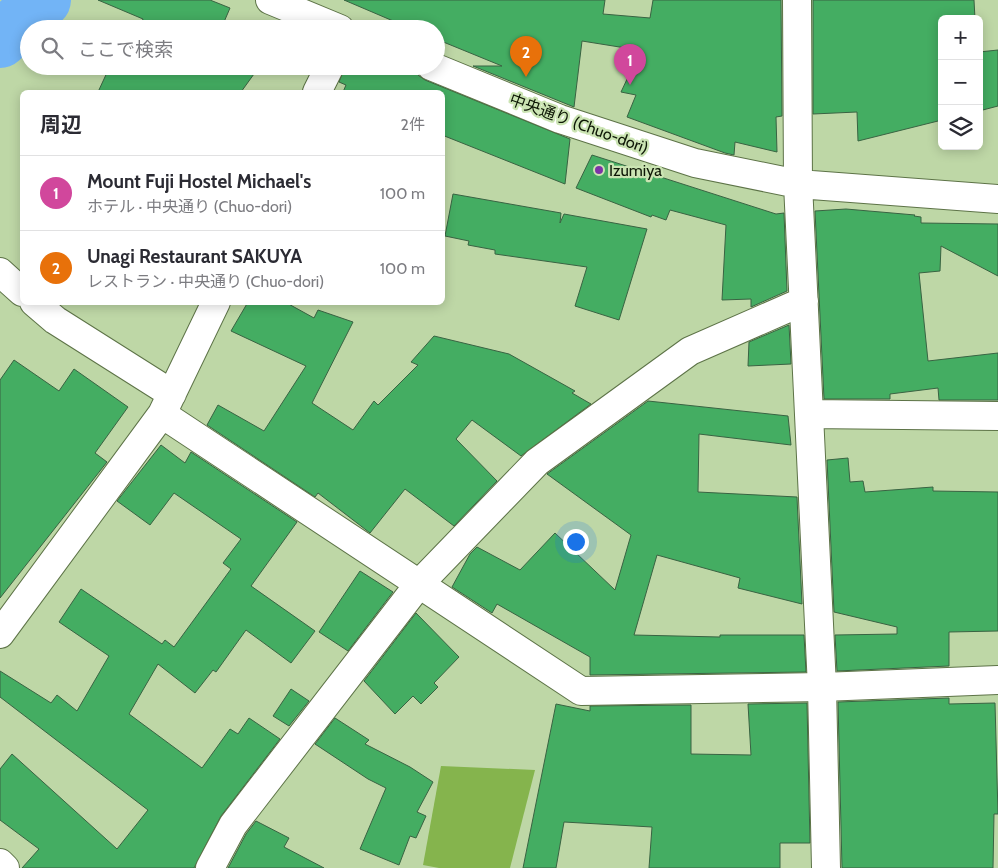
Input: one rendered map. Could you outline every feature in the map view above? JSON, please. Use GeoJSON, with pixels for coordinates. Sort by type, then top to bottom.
{"type":"FeatureCollection","features":[{"type":"Feature","properties":{"kind":"street"},"geometry":{"type":"LineString","coordinates":[[270,0],[318,20]]}},
{"type":"Feature","properties":{"kind":"street"},"geometry":{"type":"LineString","coordinates":[[797,0],[798,184],[822,687],[826,868]]}},
{"type":"Feature","properties":{"kind":"street","name":"中央通り (Chuo-dori)"},"geometry":{"type":"LineString","coordinates":[[445,72],[560,119],[695,162],[798,184],[998,199]]}},
{"type":"Feature","properties":{"kind":"street"},"geometry":{"type":"LineString","coordinates":[[318,90],[326,75]]}},
{"type":"Feature","properties":{"kind":"street"},"geometry":{"type":"LineString","coordinates":[[0,272],[20,290]]}},
{"type":"Feature","properties":{"kind":"street"},"geometry":{"type":"LineString","coordinates":[[210,868],[233,826],[419,584],[544,456],[690,351],[804,301]]}},
{"type":"Feature","properties":{"kind":"street"},"geometry":{"type":"LineString","coordinates":[[37,305],[54,320],[167,404],[419,584],[581,691],[822,687],[998,680]]}},
{"type":"Feature","properties":{"kind":"street"},"geometry":{"type":"LineString","coordinates":[[0,634],[167,404],[215,305]]}},
{"type":"Feature","properties":{"kind":"street"},"geometry":{"type":"LineString","coordinates":[[809,414],[998,416]]}},
{"type":"Feature","properties":{"kind":"street"},"geometry":{"type":"LineString","coordinates":[[0,863],[5,868]]}},
{"type":"Feature","properties":{"kind":"green space"},"geometry":{"type":"Polygon","coordinates":[[[441,766],[535,770],[510,868],[439,868],[423,865],[441,766]]]}},
{"type":"Feature","properties":{"kind":"building"},"geometry":{"type":"Polygon","coordinates":[[[98,0],[210,0],[230,8],[225,20],[143,19],[98,0]]]}},
{"type":"Feature","properties":{"kind":"building"},"geometry":{"type":"Polygon","coordinates":[[[344,0],[605,0],[603,14],[650,18],[653,0],[781,0],[782,116],[776,117],[777,152],[735,142],[734,155],[725,153],[627,117],[636,95],[621,92],[629,75],[632,49],[582,41],[574,107],[473,66],[502,66],[445,43],[445,20],[391,20],[344,0]]]}},
{"type":"Feature","properties":{"kind":"building"},"geometry":{"type":"Polygon","coordinates":[[[813,0],[974,0],[975,15],[938,15],[938,121],[858,141],[857,112],[813,114],[813,0]]]}},
{"type":"Feature","properties":{"kind":"building"},"geometry":{"type":"Polygon","coordinates":[[[998,50],[998,106],[983,110],[983,60],[983,52],[998,50]]]}},
{"type":"Feature","properties":{"kind":"building"},"geometry":{"type":"Polygon","coordinates":[[[106,75],[253,75],[242,90],[99,90],[106,75]]]}},
{"type":"Feature","properties":{"kind":"building"},"geometry":{"type":"Polygon","coordinates":[[[342,75],[418,75],[425,80],[570,139],[565,184],[445,136],[445,90],[344,90],[346,85],[339,82],[342,75]]]}},
{"type":"Feature","properties":{"kind":"building"},"geometry":{"type":"Polygon","coordinates":[[[592,155],[776,214],[784,213],[787,291],[751,307],[751,299],[722,300],[726,225],[670,210],[666,220],[652,215],[651,217],[576,188],[592,155]]]}},
{"type":"Feature","properties":{"kind":"building"},"geometry":{"type":"Polygon","coordinates":[[[453,194],[561,213],[560,223],[564,214],[647,229],[619,320],[575,306],[587,267],[495,254],[495,250],[468,245],[469,241],[445,236],[453,194]]]}},
{"type":"Feature","properties":{"kind":"building"},"geometry":{"type":"Polygon","coordinates":[[[846,209],[915,215],[921,217],[921,223],[998,224],[998,276],[941,246],[940,271],[919,273],[928,361],[998,353],[998,400],[939,400],[938,388],[890,394],[890,399],[824,399],[815,211],[846,209]]]}},
{"type":"Feature","properties":{"kind":"building"},"geometry":{"type":"Polygon","coordinates":[[[246,305],[290,305],[314,318],[318,310],[353,322],[312,403],[353,430],[374,401],[378,405],[418,365],[411,362],[434,336],[509,354],[575,391],[572,393],[591,404],[521,456],[472,420],[456,439],[497,481],[454,526],[405,489],[370,533],[318,493],[315,497],[207,425],[218,405],[264,431],[306,366],[231,331],[246,305]]]}},
{"type":"Feature","properties":{"kind":"building"},"geometry":{"type":"Polygon","coordinates":[[[789,325],[791,364],[748,366],[749,342],[789,325]]]}},
{"type":"Feature","properties":{"kind":"building"},"geometry":{"type":"Polygon","coordinates":[[[14,360],[59,391],[74,369],[128,407],[95,453],[107,462],[0,598],[0,380],[14,360]]]}},
{"type":"Feature","properties":{"kind":"building"},"geometry":{"type":"Polygon","coordinates":[[[648,401],[788,416],[791,445],[699,434],[698,492],[797,497],[802,604],[738,588],[740,578],[657,555],[634,635],[720,637],[720,635],[804,635],[806,672],[590,675],[590,657],[497,604],[492,613],[452,587],[470,554],[477,547],[520,570],[555,533],[615,590],[631,535],[547,474],[648,401]]]}},
{"type":"Feature","properties":{"kind":"building"},"geometry":{"type":"Polygon","coordinates":[[[161,445],[185,463],[191,452],[297,522],[251,586],[315,631],[291,663],[246,630],[216,672],[213,670],[195,693],[158,664],[129,714],[202,768],[230,729],[238,734],[249,718],[280,739],[221,816],[194,868],[22,868],[39,849],[0,820],[0,769],[12,754],[117,849],[148,810],[0,697],[0,671],[51,703],[57,695],[77,711],[109,656],[59,622],[81,589],[162,644],[165,640],[174,647],[231,569],[223,563],[241,539],[174,493],[150,525],[117,501],[161,445]]]}},
{"type":"Feature","properties":{"kind":"building"},"geometry":{"type":"Polygon","coordinates":[[[848,458],[850,482],[863,481],[865,492],[933,487],[933,491],[998,492],[998,631],[949,632],[949,666],[837,671],[835,635],[897,634],[897,627],[834,612],[827,460],[848,458]]]}},
{"type":"Feature","properties":{"kind":"building"},"geometry":{"type":"Polygon","coordinates":[[[360,571],[393,592],[348,651],[319,632],[360,571]]]}},
{"type":"Feature","properties":{"kind":"building"},"geometry":{"type":"Polygon","coordinates":[[[416,613],[459,657],[434,683],[438,687],[421,704],[413,696],[395,714],[364,681],[416,613]]]}},
{"type":"Feature","properties":{"kind":"building"},"geometry":{"type":"Polygon","coordinates":[[[291,689],[309,701],[289,726],[273,716],[291,689]]]}},
{"type":"Feature","properties":{"kind":"building"},"geometry":{"type":"Polygon","coordinates":[[[949,698],[949,704],[995,703],[998,814],[994,814],[993,868],[842,868],[838,702],[949,698]]]}},
{"type":"Feature","properties":{"kind":"building"},"geometry":{"type":"Polygon","coordinates":[[[807,703],[810,843],[780,843],[780,868],[649,868],[652,827],[564,822],[556,868],[523,868],[556,704],[590,711],[590,706],[691,705],[691,754],[751,755],[748,704],[807,703]]]}},
{"type":"Feature","properties":{"kind":"building"},"geometry":{"type":"Polygon","coordinates":[[[335,718],[369,740],[365,744],[410,767],[433,782],[417,812],[426,816],[416,838],[410,836],[399,865],[360,849],[386,788],[368,779],[315,744],[335,718]]]}},
{"type":"Feature","properties":{"kind":"building"},"geometry":{"type":"Polygon","coordinates":[[[256,821],[289,838],[284,847],[324,868],[228,868],[246,834],[256,821]]]}},
{"type":"Feature","properties":{"kind":"waterway"},"geometry":{"type":"LineString","coordinates":[[22,20],[43,0]]}},
{"type":"Feature","properties":{"kind":"waterway"},"geometry":{"type":"LineString","coordinates":[[0,40],[20,21]]}},
{"type":"Feature","properties":{"kind":"place","name":"Unagi Restaurant SAKUYA"},"geometry":{"type":"Point","coordinates":[526,77]}},
{"type":"Feature","properties":{"kind":"place","name":"Mount Fuji Hostel Michael's"},"geometry":{"type":"Point","coordinates":[630,85]}},
{"type":"Feature","properties":{"kind":"place","name":"Izumiya"},"geometry":{"type":"Point","coordinates":[599,170]}}]}
